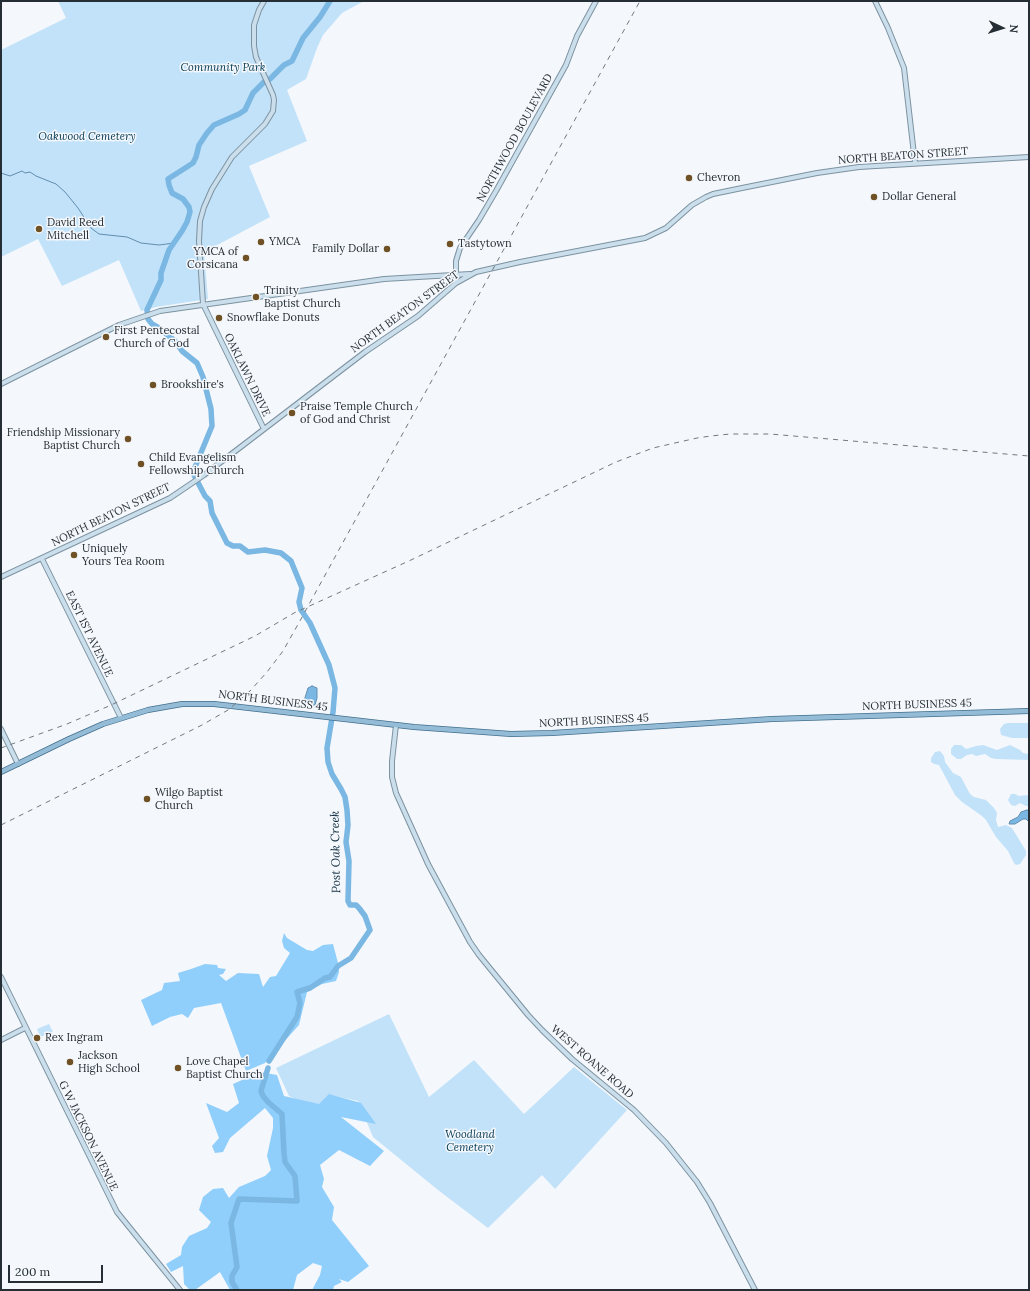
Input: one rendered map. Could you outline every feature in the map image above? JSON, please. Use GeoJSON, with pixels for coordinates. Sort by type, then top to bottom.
{"type":"FeatureCollection","features":[{"type":"Feature","properties":{"kind":"main road","name":"NORTH BUSINESS 45"},"geometry":{"type":"LineString","coordinates":[[1,772],[69,739],[121,718],[161,707],[182,704],[207,703],[396,725],[485,733],[552,733],[772,719],[1029,711]]}},
{"type":"Feature","properties":{"kind":"street","name":"OAKLAWN DRIVE"},"geometry":{"type":"LineString","coordinates":[[264,1],[254,25],[254,46],[260,66],[274,95],[272,114],[265,124],[232,157],[212,189],[204,207],[200,221],[199,234],[203,304],[264,429]]}},
{"type":"Feature","properties":{"kind":"street","name":"NORTHWOOD BOULEVARD"},"geometry":{"type":"LineString","coordinates":[[456,283],[456,261],[460,248],[496,191],[562,72],[580,30],[596,1]]}},
{"type":"Feature","properties":{"kind":"street"},"geometry":{"type":"LineString","coordinates":[[875,1],[904,68],[915,163]]}},
{"type":"Feature","properties":{"kind":"street","name":"NORTH BEATON STREET"},"geometry":{"type":"LineString","coordinates":[[1,576],[42,559],[170,498],[204,475],[365,352],[418,316],[456,283],[473,274],[520,262],[646,238],[666,228],[700,200],[717,193],[847,168],[1029,157]]}},
{"type":"Feature","properties":{"kind":"street"},"geometry":{"type":"LineString","coordinates":[[1,384],[119,326],[160,310],[384,279],[473,274]]}},
{"type":"Feature","properties":{"kind":"street","name":"EAST 1ST AVENUE"},"geometry":{"type":"LineString","coordinates":[[42,559],[121,718]]}},
{"type":"Feature","properties":{"kind":"street","name":"WEST ROANE ROAD"},"geometry":{"type":"LineString","coordinates":[[396,725],[392,761],[392,777],[396,793],[434,877],[462,929],[479,955],[528,1015],[555,1044],[634,1110],[666,1143],[697,1182],[710,1203],[755,1290]]}},
{"type":"Feature","properties":{"kind":"street"},"geometry":{"type":"LineString","coordinates":[[1,729],[18,764]]}},
{"type":"Feature","properties":{"kind":"street","name":"G W JACKSON AVENUE"},"geometry":{"type":"LineString","coordinates":[[1,977],[116,1212],[180,1290]]}},
{"type":"Feature","properties":{"kind":"street"},"geometry":{"type":"LineString","coordinates":[[1,1040],[25,1028]]}},
{"type":"Feature","properties":{"kind":"green space"},"geometry":{"type":"Polygon","coordinates":[[[58,1],[364,1],[342,13],[323,35],[306,79],[287,90],[307,141],[249,166],[270,217],[204,252],[208,299],[156,307],[141,311],[119,260],[62,286],[38,239],[1,257],[1,50],[66,18],[58,1]]]}},
{"type":"Feature","properties":{"kind":"green space"},"geometry":{"type":"Polygon","coordinates":[[[1029,723],[1029,738],[1012,738],[1001,735],[1000,729],[1004,724],[1029,723]]]}},
{"type":"Feature","properties":{"kind":"green space"},"geometry":{"type":"Polygon","coordinates":[[[954,745],[961,745],[966,749],[983,745],[997,750],[1010,745],[1023,753],[1029,754],[1029,760],[996,759],[985,754],[976,756],[972,754],[961,759],[957,759],[951,754],[951,749],[954,745]]]}},
{"type":"Feature","properties":{"kind":"green space"},"geometry":{"type":"Polygon","coordinates":[[[940,751],[944,756],[945,762],[953,773],[961,777],[970,794],[974,797],[986,800],[994,808],[997,813],[996,820],[998,827],[1006,825],[1012,828],[1026,851],[1026,855],[1020,864],[1016,865],[1014,863],[1008,851],[996,837],[986,820],[955,795],[939,765],[931,762],[931,758],[935,752],[940,751]]]}},
{"type":"Feature","properties":{"kind":"green space"},"geometry":{"type":"Polygon","coordinates":[[[1011,794],[1019,796],[1029,795],[1029,806],[1020,803],[1015,806],[1011,805],[1008,800],[1011,794]]]}},
{"type":"Feature","properties":{"kind":"green space","name":"Woodland Cemetery"},"geometry":{"type":"Polygon","coordinates":[[[389,1014],[429,1097],[474,1060],[524,1114],[574,1067],[627,1110],[555,1189],[542,1175],[488,1228],[438,1190],[373,1137],[358,1101],[331,1095],[316,1109],[289,1096],[276,1068],[389,1014]]]}},
{"type":"Feature","properties":{"kind":"green space"},"geometry":{"type":"Polygon","coordinates":[[[49,1024],[53,1032],[40,1037],[37,1029],[49,1024]]]}},
{"type":"Feature","properties":{"kind":"shaded area"},"geometry":{"type":"Polygon","coordinates":[[[312,686],[317,688],[317,698],[315,705],[309,706],[303,704],[308,688],[312,686]]]}},
{"type":"Feature","properties":{"kind":"shaded area"},"geometry":{"type":"Polygon","coordinates":[[[1027,810],[1029,811],[1029,822],[1026,819],[1023,819],[1015,824],[1009,824],[1010,821],[1018,817],[1021,812],[1027,810]]]}},
{"type":"Feature","properties":{"kind":"shaded area"},"geometry":{"type":"Polygon","coordinates":[[[284,933],[287,938],[307,950],[313,951],[323,945],[333,944],[339,972],[336,981],[322,984],[307,992],[299,1025],[265,1063],[246,1071],[221,1003],[194,1008],[188,1018],[182,1014],[170,1017],[152,1026],[141,1000],[162,990],[164,983],[180,981],[178,973],[205,964],[217,965],[218,968],[226,969],[223,974],[219,975],[226,981],[238,973],[259,974],[263,987],[270,977],[276,976],[290,953],[284,948],[282,941],[284,933]]]}},
{"type":"Feature","properties":{"kind":"shaded area"},"geometry":{"type":"Polygon","coordinates":[[[260,1072],[277,1075],[284,1096],[319,1104],[329,1094],[361,1103],[376,1124],[341,1117],[384,1151],[370,1166],[339,1150],[320,1165],[324,1179],[322,1187],[334,1207],[332,1220],[369,1266],[348,1282],[339,1279],[342,1282],[334,1286],[333,1290],[312,1290],[320,1275],[322,1266],[313,1263],[297,1275],[293,1290],[230,1290],[220,1272],[195,1290],[190,1290],[184,1284],[183,1266],[171,1272],[166,1264],[181,1255],[182,1247],[189,1236],[207,1228],[211,1222],[199,1210],[203,1197],[213,1189],[223,1188],[229,1198],[239,1187],[265,1176],[271,1170],[267,1156],[273,1128],[273,1118],[265,1108],[230,1138],[223,1152],[215,1153],[212,1146],[219,1138],[206,1103],[227,1112],[239,1103],[233,1084],[260,1072]]]}},
{"type":"Feature","properties":{"kind":"waterway","name":"Post Oak Creek"},"geometry":{"type":"LineString","coordinates":[[270,79],[284,65],[292,61],[303,38],[320,17],[330,1]]}},
{"type":"Feature","properties":{"kind":"waterway","name":"Post Oak Creek"},"geometry":{"type":"LineString","coordinates":[[265,81],[253,93],[245,110],[214,125],[199,145],[193,163],[168,179],[172,193],[183,199],[189,207],[190,212],[187,222],[169,250],[161,273],[161,280],[147,310],[148,319],[152,324],[175,341],[182,351],[197,363],[203,377],[211,409],[212,426],[193,472],[205,496],[210,501],[212,513],[227,543],[233,546],[240,546],[248,552],[265,550],[281,553],[291,561],[302,588],[299,602],[301,610],[310,623],[329,665],[335,688],[327,748],[328,762],[332,774],[345,797],[347,810],[348,825],[346,842],[349,861],[348,901],[350,905],[356,905],[359,908],[365,916],[370,930],[351,958],[338,966],[330,977],[325,978],[310,988],[297,992],[300,1003],[297,1017],[269,1061]]}},
{"type":"Feature","properties":{"kind":"waterway","name":"Post Oak Creek"},"geometry":{"type":"LineString","coordinates":[[1,173],[10,176],[22,171],[25,173],[30,172],[56,184],[65,192],[78,208],[91,228],[99,234],[127,237],[141,243],[159,245],[174,243]]}},
{"type":"Feature","properties":{"kind":"waterway","name":"Post Oak Creek"},"geometry":{"type":"LineString","coordinates":[[237,1290],[232,1282],[232,1276],[237,1267],[231,1223],[239,1199],[297,1201],[295,1176],[285,1162],[282,1114],[268,1102],[261,1091],[268,1068]]}},
{"type":"Feature","properties":{"kind":"railway"},"geometry":{"type":"LineString","coordinates":[[1,825],[202,725],[228,710],[250,691],[267,672],[283,651],[301,619],[640,1]]}},
{"type":"Feature","properties":{"kind":"railway"},"geometry":{"type":"LineString","coordinates":[[1,748],[67,724],[109,706],[255,636],[294,613],[411,560],[616,462],[653,448],[711,436],[730,434],[770,434],[1029,456]]}},
{"type":"Feature","properties":{"kind":"place","name":"Chevron"},"geometry":{"type":"Point","coordinates":[689,178]}},
{"type":"Feature","properties":{"kind":"place","name":"Dollar General"},"geometry":{"type":"Point","coordinates":[874,197]}},
{"type":"Feature","properties":{"kind":"place","name":"David Reed Mitchell"},"geometry":{"type":"Point","coordinates":[39,229]}},
{"type":"Feature","properties":{"kind":"place","name":"YMCA"},"geometry":{"type":"Point","coordinates":[261,242]}},
{"type":"Feature","properties":{"kind":"place","name":"Tastytown"},"geometry":{"type":"Point","coordinates":[450,244]}},
{"type":"Feature","properties":{"kind":"place","name":"Family Dollar"},"geometry":{"type":"Point","coordinates":[387,249]}},
{"type":"Feature","properties":{"kind":"place","name":"YMCA of Corsicana"},"geometry":{"type":"Point","coordinates":[246,258]}},
{"type":"Feature","properties":{"kind":"place","name":"Trinity Baptist Church"},"geometry":{"type":"Point","coordinates":[256,297]}},
{"type":"Feature","properties":{"kind":"place","name":"Snowflake Donuts"},"geometry":{"type":"Point","coordinates":[219,318]}},
{"type":"Feature","properties":{"kind":"place","name":"First Pentecostal Church of God"},"geometry":{"type":"Point","coordinates":[106,337]}},
{"type":"Feature","properties":{"kind":"place","name":"Brookshire's"},"geometry":{"type":"Point","coordinates":[153,385]}},
{"type":"Feature","properties":{"kind":"place","name":"Praise Temple Church of God and Christ"},"geometry":{"type":"Point","coordinates":[292,413]}},
{"type":"Feature","properties":{"kind":"place","name":"Friendship Missionary Baptist Church"},"geometry":{"type":"Point","coordinates":[128,439]}},
{"type":"Feature","properties":{"kind":"place","name":"Child Evangelism Fellowship Church"},"geometry":{"type":"Point","coordinates":[141,464]}},
{"type":"Feature","properties":{"kind":"place","name":"Uniquely Yours Tea Room"},"geometry":{"type":"Point","coordinates":[74,555]}},
{"type":"Feature","properties":{"kind":"place","name":"Wilgo Baptist Church"},"geometry":{"type":"Point","coordinates":[147,799]}},
{"type":"Feature","properties":{"kind":"place","name":"Rex Ingram"},"geometry":{"type":"Point","coordinates":[37,1038]}},
{"type":"Feature","properties":{"kind":"place","name":"Jackson High School"},"geometry":{"type":"Point","coordinates":[70,1062]}},
{"type":"Feature","properties":{"kind":"place","name":"Love Chapel Baptist Church"},"geometry":{"type":"Point","coordinates":[178,1068]}},
{"type":"Feature","properties":{"kind":"park label","name":"Community Park"},"geometry":{"type":"Point","coordinates":[223,68]}},
{"type":"Feature","properties":{"kind":"park label","name":"Oakwood Cemetery"},"geometry":{"type":"Point","coordinates":[87,137]}}]}
